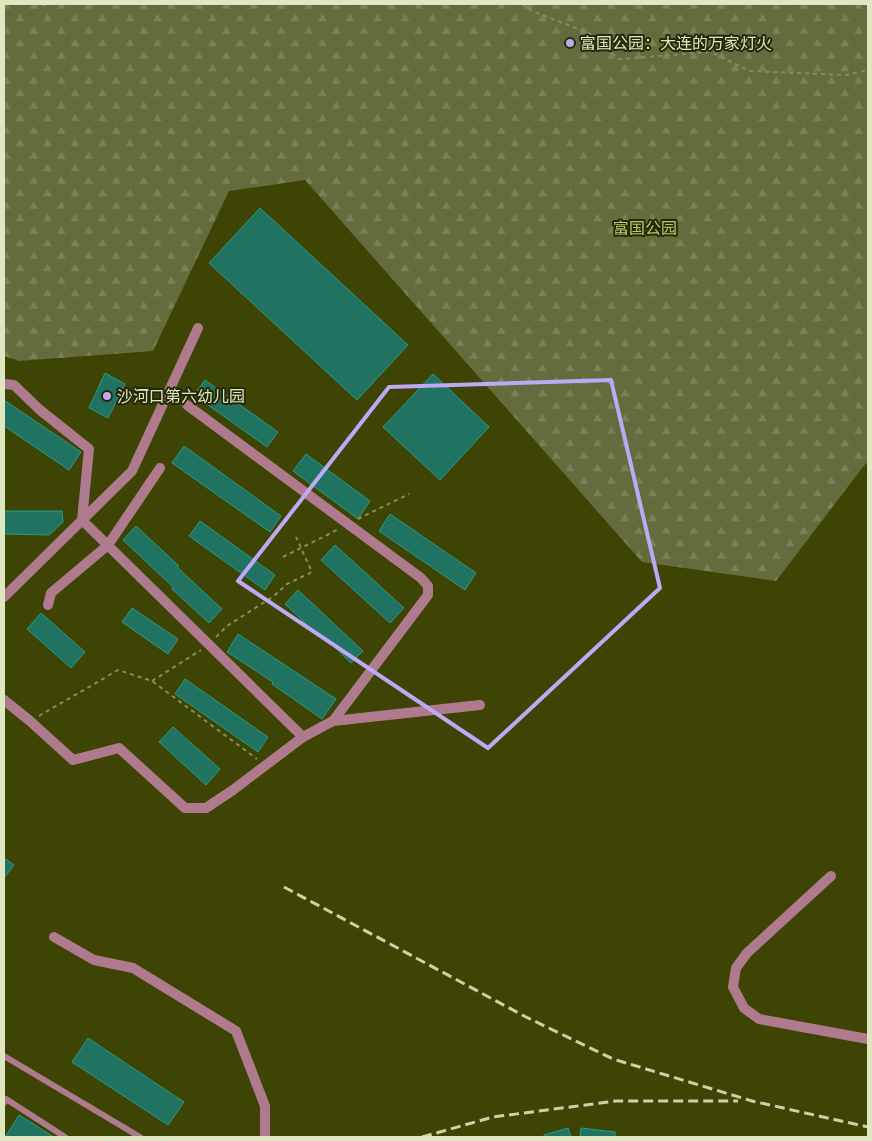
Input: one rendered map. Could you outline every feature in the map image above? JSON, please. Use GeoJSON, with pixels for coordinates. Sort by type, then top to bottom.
{"type":"FeatureCollection","features":[{"type":"Feature","properties":{"kind":"street"},"geometry":{"type":"LineString","coordinates":[[4,597],[132,471],[198,328]]}},
{"type":"Feature","properties":{"kind":"street"},"geometry":{"type":"LineString","coordinates":[[4,384],[14,384],[40,410],[89,449],[82,520]]}},
{"type":"Feature","properties":{"kind":"street"},"geometry":{"type":"LineString","coordinates":[[187,405],[420,578],[428,586],[428,595],[333,721]]}},
{"type":"Feature","properties":{"kind":"street"},"geometry":{"type":"LineString","coordinates":[[48,605],[51,593],[108,545],[160,468]]}},
{"type":"Feature","properties":{"kind":"street"},"geometry":{"type":"LineString","coordinates":[[82,520],[303,737]]}},
{"type":"Feature","properties":{"kind":"street"},"geometry":{"type":"LineString","coordinates":[[4,700],[73,760],[118,748],[185,808],[206,808],[303,737],[333,721],[480,705]]}},
{"type":"Feature","properties":{"kind":"street"},"geometry":{"type":"LineString","coordinates":[[831,876],[747,953],[736,968],[733,987],[744,1008],[758,1019],[868,1038]]}},
{"type":"Feature","properties":{"kind":"street"},"geometry":{"type":"LineString","coordinates":[[54,937],[94,960],[133,968],[236,1031],[264,1106],[266,1137]]}},
{"type":"Feature","properties":{"kind":"lane"},"geometry":{"type":"LineString","coordinates":[[4,1056],[140,1137]]}},
{"type":"Feature","properties":{"kind":"lane"},"geometry":{"type":"LineString","coordinates":[[4,1103],[6,1099],[65,1137]]}},
{"type":"Feature","properties":{"kind":"path"},"geometry":{"type":"LineString","coordinates":[[42,4],[48,4]]}},
{"type":"Feature","properties":{"kind":"path"},"geometry":{"type":"LineString","coordinates":[[522,4],[532,11],[588,33],[618,59],[711,52],[749,71],[846,75],[868,70]]}},
{"type":"Feature","properties":{"kind":"path"},"geometry":{"type":"LineString","coordinates":[[152,681],[209,645],[226,626],[274,596],[287,584],[312,572],[296,537]]}},
{"type":"Feature","properties":{"kind":"path"},"geometry":{"type":"LineString","coordinates":[[30,721],[118,670],[152,681],[264,765]]}},
{"type":"Feature","properties":{"kind":"highlighted area"},"geometry":{"type":"Polygon","coordinates":[[[611,380],[660,588],[488,748],[238,581],[389,387],[611,380]]]}},
{"type":"Feature","properties":{"kind":"green space","name":"富国公园"},"geometry":{"type":"Polygon","coordinates":[[[4,4],[868,4],[868,464],[866,463],[776,581],[642,562],[305,180],[229,191],[153,351],[19,361],[4,356],[4,4]]]}},
{"type":"Feature","properties":{"kind":"building"},"geometry":{"type":"Polygon","coordinates":[[[260,208],[408,345],[357,400],[209,263],[260,208]]]}},
{"type":"Feature","properties":{"kind":"building","name":"沙河口第六幼儿园"},"geometry":{"type":"Polygon","coordinates":[[[105,373],[125,384],[108,418],[89,408],[105,373]]]}},
{"type":"Feature","properties":{"kind":"building"},"geometry":{"type":"Polygon","coordinates":[[[433,374],[489,427],[440,480],[383,427],[433,374]]]}},
{"type":"Feature","properties":{"kind":"building"},"geometry":{"type":"Polygon","coordinates":[[[205,380],[278,432],[267,447],[194,395],[205,380]]]}},
{"type":"Feature","properties":{"kind":"building"},"geometry":{"type":"Polygon","coordinates":[[[4,400],[81,452],[69,470],[4,426],[4,400]]]}},
{"type":"Feature","properties":{"kind":"building"},"geometry":{"type":"Polygon","coordinates":[[[184,446],[281,516],[270,532],[172,463],[184,446]]]}},
{"type":"Feature","properties":{"kind":"building"},"geometry":{"type":"Polygon","coordinates":[[[306,454],[370,501],[358,519],[293,471],[306,454]]]}},
{"type":"Feature","properties":{"kind":"building"},"geometry":{"type":"Polygon","coordinates":[[[4,511],[62,511],[63,522],[49,535],[4,534],[4,511]]]}},
{"type":"Feature","properties":{"kind":"building"},"geometry":{"type":"Polygon","coordinates":[[[390,514],[476,573],[465,590],[379,531],[390,514]]]}},
{"type":"Feature","properties":{"kind":"building"},"geometry":{"type":"Polygon","coordinates":[[[200,521],[275,575],[265,590],[189,536],[200,521]]]}},
{"type":"Feature","properties":{"kind":"building"},"geometry":{"type":"Polygon","coordinates":[[[136,526],[222,609],[209,623],[123,540],[136,526]]]}},
{"type":"Feature","properties":{"kind":"building"},"geometry":{"type":"Polygon","coordinates":[[[335,545],[404,608],[390,623],[321,560],[335,545]]]}},
{"type":"Feature","properties":{"kind":"building"},"geometry":{"type":"Polygon","coordinates":[[[298,590],[363,651],[351,663],[285,604],[298,590]]]}},
{"type":"Feature","properties":{"kind":"building"},"geometry":{"type":"Polygon","coordinates":[[[132,608],[178,639],[168,654],[122,622],[132,608]]]}},
{"type":"Feature","properties":{"kind":"building"},"geometry":{"type":"Polygon","coordinates":[[[41,613],[85,652],[71,668],[27,629],[41,613]]]}},
{"type":"Feature","properties":{"kind":"building"},"geometry":{"type":"Polygon","coordinates":[[[238,634],[336,699],[322,719],[272,684],[273,682],[227,652],[238,634]]]}},
{"type":"Feature","properties":{"kind":"building"},"geometry":{"type":"Polygon","coordinates":[[[185,679],[268,737],[258,752],[175,694],[185,679]]]}},
{"type":"Feature","properties":{"kind":"building"},"geometry":{"type":"Polygon","coordinates":[[[173,727],[220,769],[206,785],[159,742],[173,727]]]}},
{"type":"Feature","properties":{"kind":"building"},"geometry":{"type":"Polygon","coordinates":[[[4,858],[14,865],[4,878],[4,858]]]}},
{"type":"Feature","properties":{"kind":"building"},"geometry":{"type":"Polygon","coordinates":[[[88,1038],[184,1102],[168,1125],[72,1062],[88,1038]]]}},
{"type":"Feature","properties":{"kind":"building"},"geometry":{"type":"Polygon","coordinates":[[[19,1115],[54,1137],[5,1137],[19,1115]]]}},
{"type":"Feature","properties":{"kind":"building"},"geometry":{"type":"Polygon","coordinates":[[[568,1128],[571,1137],[544,1137],[544,1135],[568,1128]]]}},
{"type":"Feature","properties":{"kind":"building"},"geometry":{"type":"Polygon","coordinates":[[[581,1128],[615,1132],[615,1137],[580,1137],[581,1128]]]}},
{"type":"Feature","properties":{"kind":"railway"},"geometry":{"type":"LineString","coordinates":[[284,887],[526,1017],[613,1059],[752,1101],[868,1127]]}},
{"type":"Feature","properties":{"kind":"railway"},"geometry":{"type":"LineString","coordinates":[[422,1137],[493,1117],[616,1101],[738,1101]]}},
{"type":"Feature","properties":{"kind":"place","name":"富国公园：大连的万家灯火"},"geometry":{"type":"Point","coordinates":[570,43]}},
{"type":"Feature","properties":{"kind":"place","name":"沙河口第六幼儿园"},"geometry":{"type":"Point","coordinates":[107,396]}}]}
